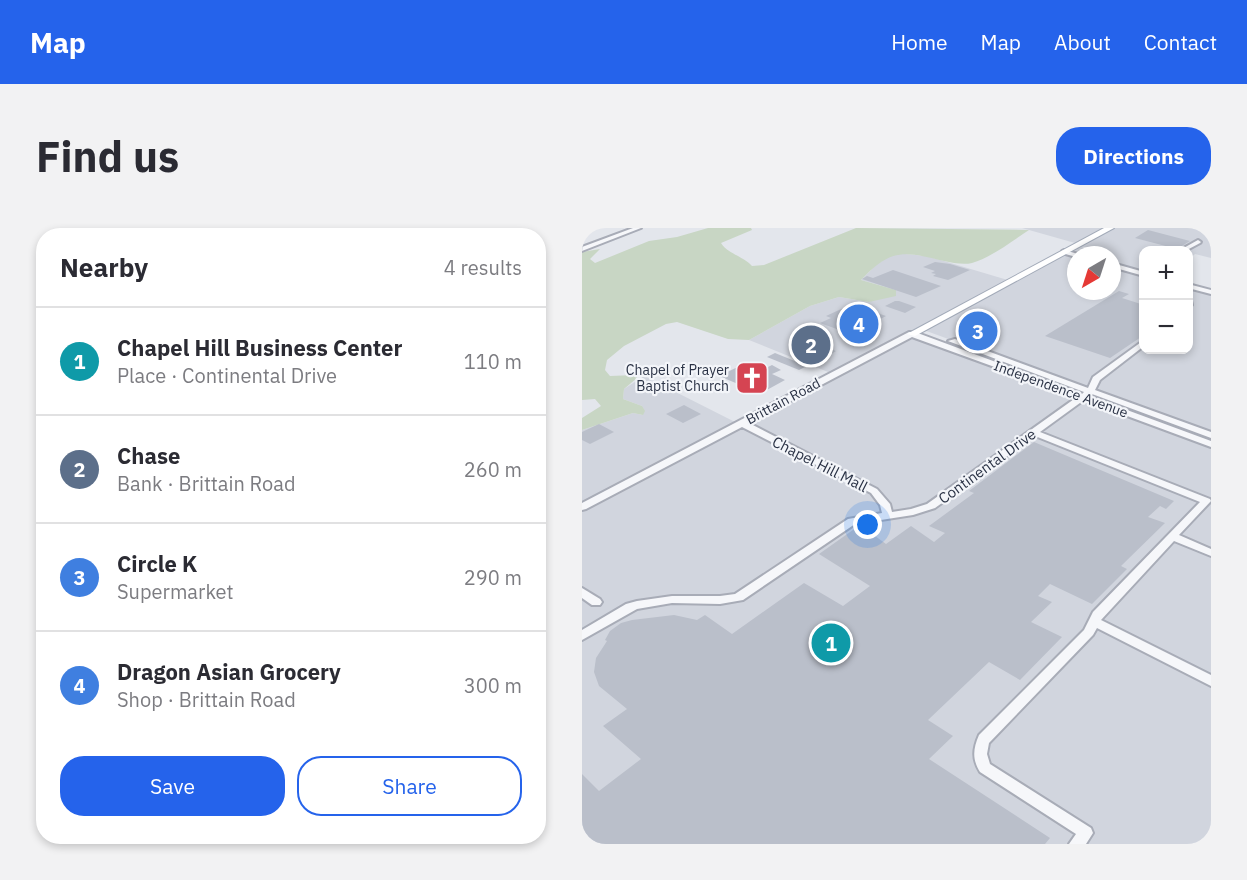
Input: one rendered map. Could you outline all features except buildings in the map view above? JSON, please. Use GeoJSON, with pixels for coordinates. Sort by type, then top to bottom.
{"type":"FeatureCollection","features":[{"type":"Feature","properties":{"kind":"main road","name":"Brittain Road"},"geometry":{"type":"LineString","coordinates":[[916,332],[1110,228]]}},
{"type":"Feature","properties":{"kind":"street"},"geometry":{"type":"LineString","coordinates":[[582,249],[638,228]]}},
{"type":"Feature","properties":{"kind":"street"},"geometry":{"type":"LineString","coordinates":[[1190,246],[1198,242]]}},
{"type":"Feature","properties":{"kind":"street"},"geometry":{"type":"LineString","coordinates":[[1121,267],[1139,272]]}},
{"type":"Feature","properties":{"kind":"street"},"geometry":{"type":"LineString","coordinates":[[1139,272],[1131,278],[1139,280]]}},
{"type":"Feature","properties":{"kind":"street"},"geometry":{"type":"LineString","coordinates":[[1193,287],[1211,292]]}},
{"type":"Feature","properties":{"kind":"street","name":"Independence Avenue"},"geometry":{"type":"LineString","coordinates":[[916,332],[1091,391],[1211,435]]}},
{"type":"Feature","properties":{"kind":"street","name":"Independence Avenue"},"geometry":{"type":"LineString","coordinates":[[916,332],[1211,444]]}},
{"type":"Feature","properties":{"kind":"street","name":"Brittain Road"},"geometry":{"type":"LineString","coordinates":[[582,507],[916,332]]}},
{"type":"Feature","properties":{"kind":"street","name":"Continental Drive"},"geometry":{"type":"LineString","coordinates":[[582,636],[639,604],[684,599],[729,600],[739,597],[852,521],[926,509],[1091,391],[1096,379],[1139,345]]}},
{"type":"Feature","properties":{"kind":"street","name":"Chapel Hill Mall"},"geometry":{"type":"LineString","coordinates":[[742,423],[874,491],[885,504],[888,515]]}},
{"type":"Feature","properties":{"kind":"street"},"geometry":{"type":"LineString","coordinates":[[1033,432],[1208,499],[1097,615],[1089,632],[984,739],[981,746],[980,759],[985,768],[1086,833],[1077,844]]}},
{"type":"Feature","properties":{"kind":"street"},"geometry":{"type":"LineString","coordinates":[[1171,536],[1211,553]]}},
{"type":"Feature","properties":{"kind":"street"},"geometry":{"type":"LineString","coordinates":[[582,592],[596,602]]}},
{"type":"Feature","properties":{"kind":"street"},"geometry":{"type":"LineString","coordinates":[[1095,622],[1211,681]]}},
{"type":"Feature","properties":{"kind":"shaded area"},"geometry":{"type":"Polygon","coordinates":[[[1022,228],[1104,228],[1075,243],[1022,228]]]}},
{"type":"Feature","properties":{"kind":"shaded area"},"geometry":{"type":"Polygon","coordinates":[[[1110,228],[1211,228],[1211,258],[1195,254],[1193,256],[1193,246],[1139,246],[1139,268],[1134,271],[1139,273],[1139,354],[1193,354],[1193,287],[1211,292],[1211,435],[921,329],[912,334],[1211,444],[1211,844],[582,844],[582,430],[633,413],[643,415],[642,406],[623,399],[624,389],[644,376],[739,424],[833,374],[749,340],[810,306],[839,297],[869,302],[896,290],[861,280],[877,264],[894,253],[927,256],[1011,281],[1067,251],[1067,300],[1121,300],[1121,246],[1076,246],[1110,228]]]}},
{"type":"Feature","properties":{"kind":"green space"},"geometry":{"type":"Polygon","coordinates":[[[708,228],[751,228],[752,230],[721,243],[752,266],[764,265],[856,228],[1029,230],[994,253],[972,263],[955,263],[908,254],[890,257],[861,280],[896,290],[896,296],[869,302],[839,297],[810,306],[749,340],[728,339],[677,322],[666,324],[624,346],[607,360],[605,370],[610,376],[635,375],[637,378],[624,389],[623,399],[642,406],[645,411],[643,415],[633,413],[582,430],[582,418],[601,406],[595,399],[582,400],[582,252],[600,249],[590,259],[595,263],[649,241],[677,237],[708,228]]]}},
{"type":"Feature","properties":{"kind":"place","name":"Dragon Asian Grocery"},"geometry":{"type":"Point","coordinates":[859,324]}},
{"type":"Feature","properties":{"kind":"place","name":"Circle K"},"geometry":{"type":"Point","coordinates":[978,331]}},
{"type":"Feature","properties":{"kind":"place","name":"Chase"},"geometry":{"type":"Point","coordinates":[811,345]}},
{"type":"Feature","properties":{"kind":"place","name":"Chapel of Prayer Baptist Church"},"geometry":{"type":"Point","coordinates":[752,378]}},
{"type":"Feature","properties":{"kind":"place","name":"Chapel Hill Business Center"},"geometry":{"type":"Point","coordinates":[831,643]}}]}
